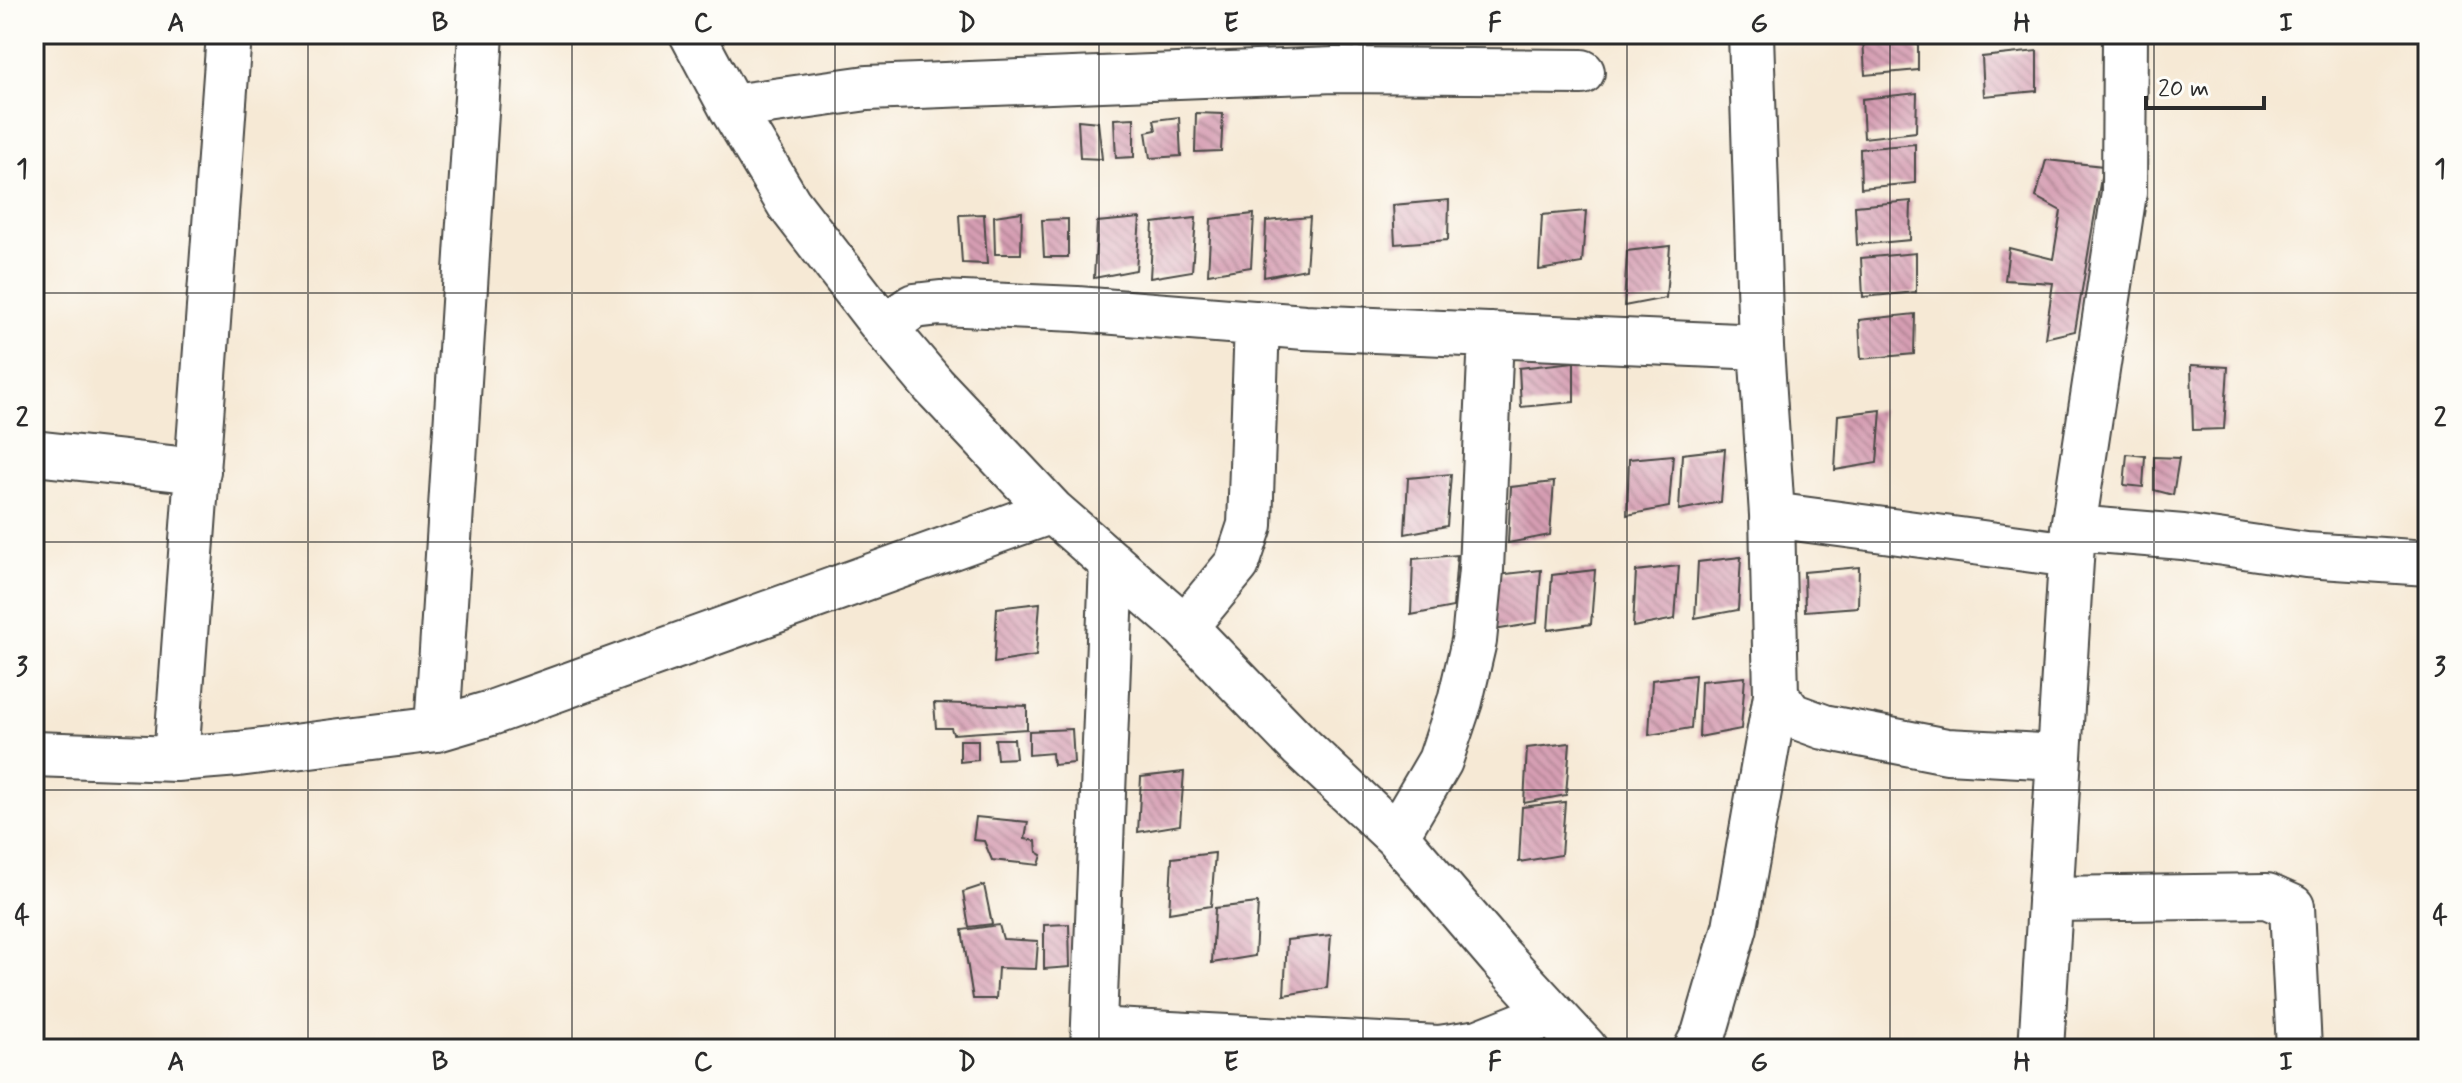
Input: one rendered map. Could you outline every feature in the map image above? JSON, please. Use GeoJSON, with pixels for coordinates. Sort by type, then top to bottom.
{"type":"FeatureCollection","features":[{"type":"Feature","properties":{"kind":"street"},"geometry":{"type":"LineString","coordinates":[[176,759],[229,34]]}},
{"type":"Feature","properties":{"kind":"street"},"geometry":{"type":"LineString","coordinates":[[437,729],[481,34]]}},
{"type":"Feature","properties":{"kind":"street"},"geometry":{"type":"LineString","coordinates":[[692,34],[789,204],[934,386],[1052,511],[1185,627],[1301,747],[1396,836],[1585,1049]]}},
{"type":"Feature","properties":{"kind":"street"},"geometry":{"type":"LineString","coordinates":[[1696,1049],[1704,1034],[1735,927],[1776,695],[1772,515],[1761,347],[1751,34]]}},
{"type":"Feature","properties":{"kind":"street"},"geometry":{"type":"LineString","coordinates":[[2041,1049],[2072,542],[2124,193],[2125,34]]}},
{"type":"Feature","properties":{"kind":"street"},"geometry":{"type":"LineString","coordinates":[[731,107],[867,88],[1335,70],[1582,72]]}},
{"type":"Feature","properties":{"kind":"street"},"geometry":{"type":"LineString","coordinates":[[884,327],[914,306],[940,303],[1077,309],[1257,323],[1761,347]]}},
{"type":"Feature","properties":{"kind":"street"},"geometry":{"type":"LineString","coordinates":[[1185,627],[1237,564],[1250,525],[1257,323]]}},
{"type":"Feature","properties":{"kind":"street"},"geometry":{"type":"LineString","coordinates":[[1396,836],[1440,761],[1460,701],[1474,641],[1481,570],[1491,335]]}},
{"type":"Feature","properties":{"kind":"street"},"geometry":{"type":"LineString","coordinates":[[34,453],[198,471]]}},
{"type":"Feature","properties":{"kind":"street"},"geometry":{"type":"LineString","coordinates":[[34,754],[176,759],[437,729],[491,713],[1052,511]]}},
{"type":"Feature","properties":{"kind":"street"},"geometry":{"type":"LineString","coordinates":[[1772,515],[2072,542],[2183,537],[2306,555],[2428,563]]}},
{"type":"Feature","properties":{"kind":"street"},"geometry":{"type":"LineString","coordinates":[[1112,563],[1094,1039],[1439,1048],[1479,1042],[1552,1013]]}},
{"type":"Feature","properties":{"kind":"street"},"geometry":{"type":"LineString","coordinates":[[1776,695],[1791,715],[1824,727],[1947,751],[2059,757]]}},
{"type":"Feature","properties":{"kind":"street"},"geometry":{"type":"LineString","coordinates":[[2050,899],[2267,896],[2292,907],[2299,1049]]}},
{"type":"Feature","properties":{"kind":"building"},"geometry":{"type":"Polygon","coordinates":[[[1918,34],[1918,70],[1865,75],[1863,37],[1918,34]]]}},
{"type":"Feature","properties":{"kind":"building"},"geometry":{"type":"Polygon","coordinates":[[[2037,51],[2037,91],[1984,96],[1982,57],[2037,51]]]}},
{"type":"Feature","properties":{"kind":"building"},"geometry":{"type":"Polygon","coordinates":[[[1917,93],[1916,132],[1864,138],[1862,99],[1917,93]]]}},
{"type":"Feature","properties":{"kind":"building"},"geometry":{"type":"Polygon","coordinates":[[[1196,113],[1223,114],[1221,151],[1195,152],[1196,113]]]}},
{"type":"Feature","properties":{"kind":"building"},"geometry":{"type":"Polygon","coordinates":[[[1179,117],[1181,156],[1150,158],[1146,132],[1156,130],[1154,120],[1179,117]]]}},
{"type":"Feature","properties":{"kind":"building"},"geometry":{"type":"Polygon","coordinates":[[[1134,118],[1134,157],[1116,158],[1114,119],[1134,118]]]}},
{"type":"Feature","properties":{"kind":"building"},"geometry":{"type":"Polygon","coordinates":[[[1078,120],[1098,122],[1102,159],[1080,158],[1078,120]]]}},
{"type":"Feature","properties":{"kind":"building"},"geometry":{"type":"Polygon","coordinates":[[[1915,144],[1915,183],[1861,188],[1860,149],[1915,144]]]}},
{"type":"Feature","properties":{"kind":"building"},"geometry":{"type":"Polygon","coordinates":[[[2046,160],[2103,166],[2075,331],[2045,338],[2053,283],[2005,280],[2009,248],[2053,259],[2061,211],[2036,197],[2046,160]]]}},
{"type":"Feature","properties":{"kind":"building"},"geometry":{"type":"Polygon","coordinates":[[[1449,200],[1448,240],[1395,244],[1393,205],[1449,200]]]}},
{"type":"Feature","properties":{"kind":"building"},"geometry":{"type":"Polygon","coordinates":[[[1911,201],[1910,240],[1857,245],[1855,206],[1911,201]]]}},
{"type":"Feature","properties":{"kind":"building"},"geometry":{"type":"Polygon","coordinates":[[[1586,211],[1582,263],[1539,270],[1542,215],[1586,211]]]}},
{"type":"Feature","properties":{"kind":"building"},"geometry":{"type":"Polygon","coordinates":[[[1022,212],[1021,254],[995,254],[994,216],[1022,212]]]}},
{"type":"Feature","properties":{"kind":"building"},"geometry":{"type":"Polygon","coordinates":[[[984,214],[987,264],[962,263],[959,215],[984,214]]]}},
{"type":"Feature","properties":{"kind":"building"},"geometry":{"type":"Polygon","coordinates":[[[1254,214],[1251,267],[1208,274],[1211,219],[1254,214]]]}},
{"type":"Feature","properties":{"kind":"building"},"geometry":{"type":"Polygon","coordinates":[[[1310,217],[1306,269],[1264,277],[1266,221],[1310,217]]]}},
{"type":"Feature","properties":{"kind":"building"},"geometry":{"type":"Polygon","coordinates":[[[1140,218],[1136,270],[1094,278],[1097,222],[1140,218]]]}},
{"type":"Feature","properties":{"kind":"building"},"geometry":{"type":"Polygon","coordinates":[[[1196,218],[1192,271],[1150,278],[1153,223],[1196,218]]]}},
{"type":"Feature","properties":{"kind":"building"},"geometry":{"type":"Polygon","coordinates":[[[1068,219],[1068,257],[1044,257],[1042,220],[1068,219]]]}},
{"type":"Feature","properties":{"kind":"building"},"geometry":{"type":"Polygon","coordinates":[[[1670,246],[1666,298],[1624,306],[1627,251],[1670,246]]]}},
{"type":"Feature","properties":{"kind":"building"},"geometry":{"type":"Polygon","coordinates":[[[1916,253],[1916,292],[1863,297],[1861,258],[1916,253]]]}},
{"type":"Feature","properties":{"kind":"building"},"geometry":{"type":"Polygon","coordinates":[[[1915,314],[1914,354],[1861,359],[1859,320],[1915,314]]]}},
{"type":"Feature","properties":{"kind":"building"},"geometry":{"type":"Polygon","coordinates":[[[1574,362],[1574,402],[1521,407],[1519,368],[1574,362]]]}},
{"type":"Feature","properties":{"kind":"building"},"geometry":{"type":"Polygon","coordinates":[[[2191,365],[2228,367],[2224,429],[2193,430],[2191,365]]]}},
{"type":"Feature","properties":{"kind":"building"},"geometry":{"type":"Polygon","coordinates":[[[1881,410],[1877,463],[1835,470],[1838,415],[1881,410]]]}},
{"type":"Feature","properties":{"kind":"building"},"geometry":{"type":"Polygon","coordinates":[[[1725,449],[1721,502],[1679,510],[1682,454],[1725,449]]]}},
{"type":"Feature","properties":{"kind":"building"},"geometry":{"type":"Polygon","coordinates":[[[2127,454],[2145,456],[2143,487],[2124,485],[2127,454]]]}},
{"type":"Feature","properties":{"kind":"building"},"geometry":{"type":"Polygon","coordinates":[[[1673,455],[1669,507],[1627,515],[1629,459],[1673,455]]]}},
{"type":"Feature","properties":{"kind":"building"},"geometry":{"type":"Polygon","coordinates":[[[2154,457],[2179,458],[2173,495],[2154,490],[2154,457]]]}},
{"type":"Feature","properties":{"kind":"building"},"geometry":{"type":"Polygon","coordinates":[[[1451,474],[1447,526],[1405,534],[1408,478],[1451,474]]]}},
{"type":"Feature","properties":{"kind":"building"},"geometry":{"type":"Polygon","coordinates":[[[1554,482],[1550,535],[1508,543],[1511,487],[1554,482]]]}},
{"type":"Feature","properties":{"kind":"building"},"geometry":{"type":"Polygon","coordinates":[[[1457,555],[1453,607],[1411,615],[1413,559],[1457,555]]]}},
{"type":"Feature","properties":{"kind":"building"},"geometry":{"type":"Polygon","coordinates":[[[1741,557],[1738,610],[1695,618],[1698,562],[1741,557]]]}},
{"type":"Feature","properties":{"kind":"building"},"geometry":{"type":"Polygon","coordinates":[[[1679,566],[1675,619],[1633,627],[1636,571],[1679,566]]]}},
{"type":"Feature","properties":{"kind":"building"},"geometry":{"type":"Polygon","coordinates":[[[1859,567],[1858,607],[1805,611],[1804,572],[1859,567]]]}},
{"type":"Feature","properties":{"kind":"building"},"geometry":{"type":"Polygon","coordinates":[[[1541,570],[1537,623],[1494,630],[1497,575],[1541,570]]]}},
{"type":"Feature","properties":{"kind":"building"},"geometry":{"type":"Polygon","coordinates":[[[1595,570],[1591,624],[1548,630],[1552,575],[1595,570]]]}},
{"type":"Feature","properties":{"kind":"building"},"geometry":{"type":"Polygon","coordinates":[[[1040,603],[1036,656],[994,663],[997,608],[1040,603]]]}},
{"type":"Feature","properties":{"kind":"building"},"geometry":{"type":"Polygon","coordinates":[[[1695,675],[1691,728],[1649,735],[1652,680],[1695,675]]]}},
{"type":"Feature","properties":{"kind":"building"},"geometry":{"type":"Polygon","coordinates":[[[1745,677],[1741,729],[1699,737],[1701,681],[1745,677]]]}},
{"type":"Feature","properties":{"kind":"building"},"geometry":{"type":"Polygon","coordinates":[[[934,703],[1027,706],[1027,729],[953,734],[951,728],[936,728],[934,703]]]}},
{"type":"Feature","properties":{"kind":"building"},"geometry":{"type":"Polygon","coordinates":[[[1072,729],[1074,763],[1053,765],[1052,753],[1029,755],[1029,731],[1072,729]]]}},
{"type":"Feature","properties":{"kind":"building"},"geometry":{"type":"Polygon","coordinates":[[[995,739],[1014,739],[1016,758],[997,759],[995,739]]]}},
{"type":"Feature","properties":{"kind":"building"},"geometry":{"type":"Polygon","coordinates":[[[960,740],[978,740],[978,760],[960,762],[960,740]]]}},
{"type":"Feature","properties":{"kind":"building"},"geometry":{"type":"Polygon","coordinates":[[[1570,743],[1566,795],[1524,803],[1527,748],[1570,743]]]}},
{"type":"Feature","properties":{"kind":"building"},"geometry":{"type":"Polygon","coordinates":[[[1184,772],[1180,825],[1138,832],[1141,777],[1184,772]]]}},
{"type":"Feature","properties":{"kind":"building"},"geometry":{"type":"Polygon","coordinates":[[[1565,802],[1561,855],[1519,862],[1522,807],[1565,802]]]}},
{"type":"Feature","properties":{"kind":"building"},"geometry":{"type":"Polygon","coordinates":[[[976,817],[1028,822],[1025,839],[1036,841],[1037,852],[1042,855],[1039,865],[992,860],[984,841],[973,840],[976,817]]]}},
{"type":"Feature","properties":{"kind":"building"},"geometry":{"type":"Polygon","coordinates":[[[1215,853],[1211,906],[1169,913],[1172,858],[1215,853]]]}},
{"type":"Feature","properties":{"kind":"building"},"geometry":{"type":"Polygon","coordinates":[[[984,885],[992,924],[969,927],[963,892],[984,885]]]}},
{"type":"Feature","properties":{"kind":"building"},"geometry":{"type":"Polygon","coordinates":[[[1258,903],[1255,956],[1212,963],[1215,908],[1258,903]]]}},
{"type":"Feature","properties":{"kind":"building"},"geometry":{"type":"Polygon","coordinates":[[[1069,924],[1070,967],[1044,969],[1044,925],[1069,924]]]}},
{"type":"Feature","properties":{"kind":"building"},"geometry":{"type":"Polygon","coordinates":[[[999,925],[1003,939],[1038,941],[1036,969],[998,968],[996,999],[973,999],[962,930],[999,925]]]}},
{"type":"Feature","properties":{"kind":"building"},"geometry":{"type":"Polygon","coordinates":[[[1331,935],[1327,988],[1284,995],[1287,940],[1331,935]]]}}]}
